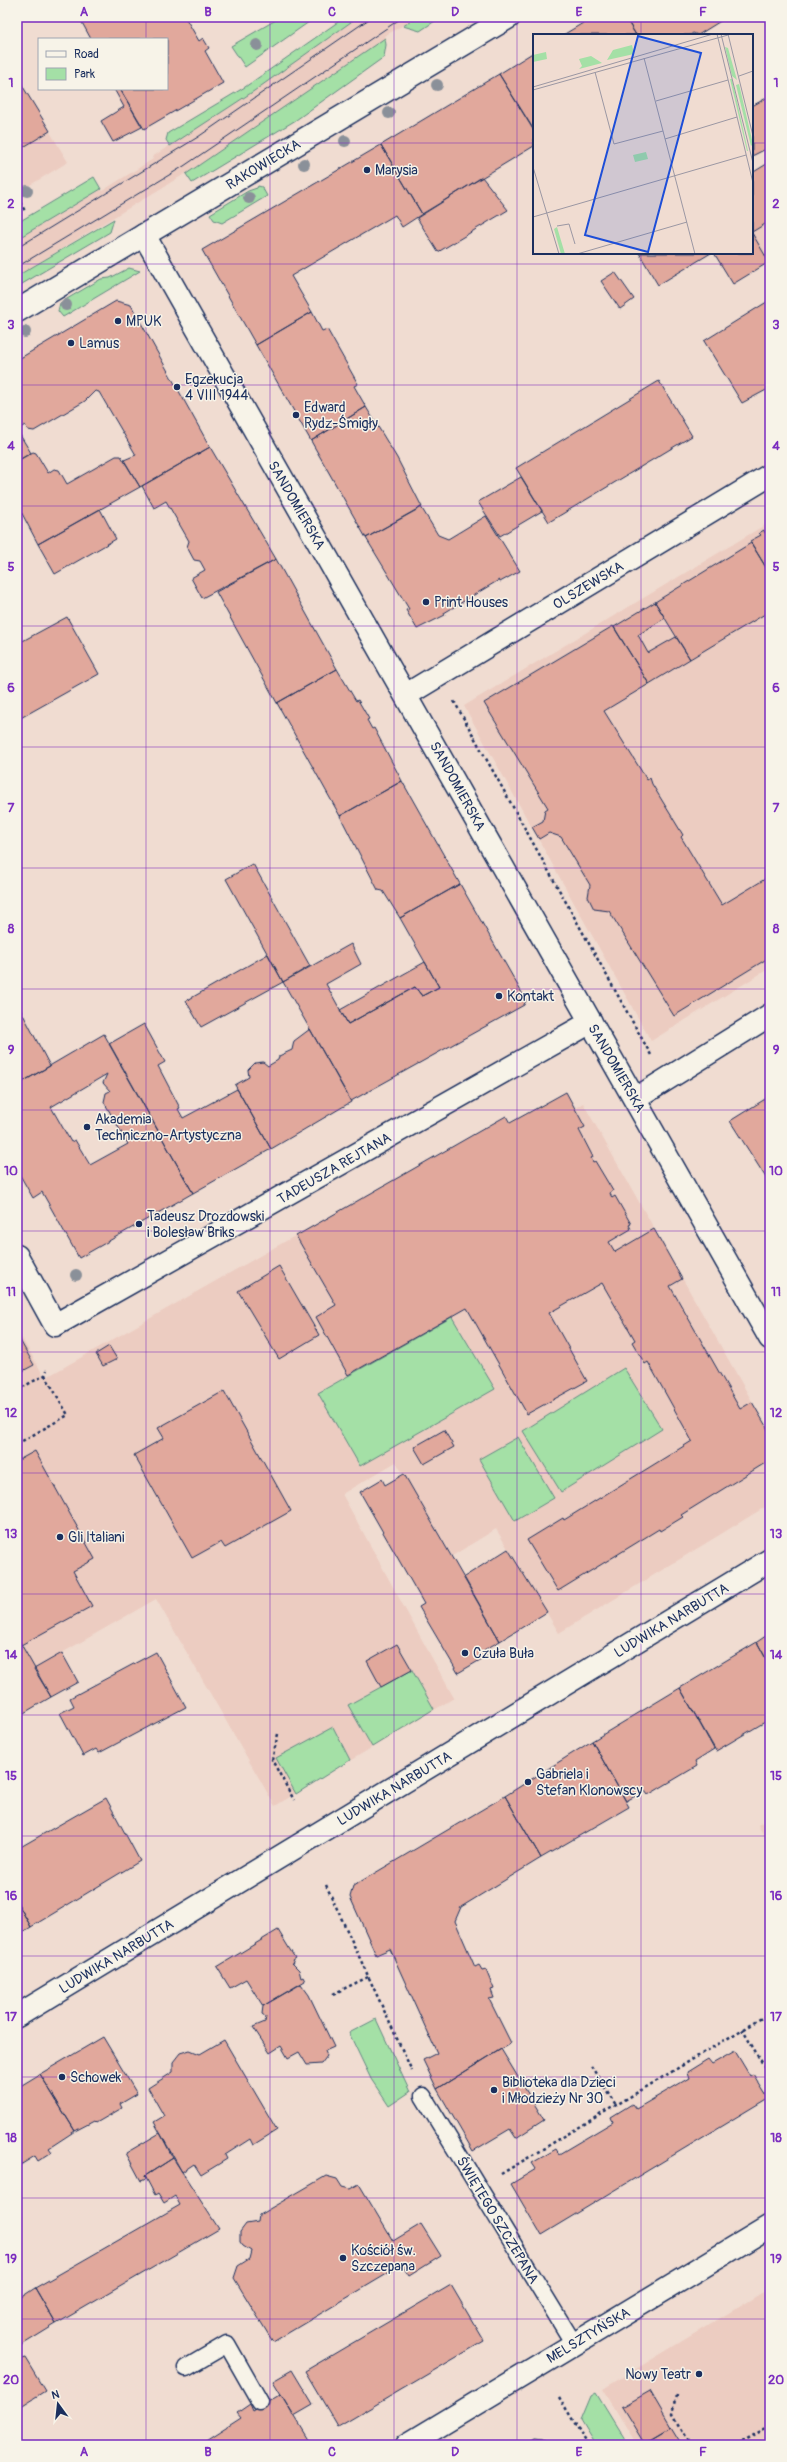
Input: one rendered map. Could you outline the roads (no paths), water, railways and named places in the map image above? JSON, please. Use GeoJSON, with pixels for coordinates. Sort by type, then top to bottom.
{"type":"FeatureCollection","features":[{"type":"Feature","properties":{"kind":"street","name":"RAKOWIECKA"},"geometry":{"type":"LineString","coordinates":[[17,311],[509,17]]}},
{"type":"Feature","properties":{"kind":"street","name":"SANDOMIERSKA"},"geometry":{"type":"LineString","coordinates":[[144,235],[770,1338]]}},
{"type":"Feature","properties":{"kind":"street","name":"OLSZEWSKA"},"geometry":{"type":"LineString","coordinates":[[406,695],[770,475]]}},
{"type":"Feature","properties":{"kind":"street"},"geometry":{"type":"LineString","coordinates":[[635,1099],[770,1015]]}},
{"type":"Feature","properties":{"kind":"street","name":"TADEUSZA REJTANA"},"geometry":{"type":"LineString","coordinates":[[17,1256],[55,1325],[591,1022]]}},
{"type":"Feature","properties":{"kind":"street","name":"LUDWIKA NARBUTTA"},"geometry":{"type":"LineString","coordinates":[[17,2016],[770,1560]]}},
{"type":"Feature","properties":{"kind":"street","name":"MELSZTYŃSKA"},"geometry":{"type":"LineString","coordinates":[[407,2445],[770,2226]]}},
{"type":"Feature","properties":{"kind":"lane","name":"ŚWIĘTEGO SZCZEPANA"},"geometry":{"type":"LineString","coordinates":[[423,2096],[574,2344]]}},
{"type":"Feature","properties":{"kind":"lane"},"geometry":{"type":"LineString","coordinates":[[186,2368],[227,2344],[260,2402]]}},
{"type":"Feature","properties":{"kind":"tram line"},"geometry":{"type":"LineString","coordinates":[[17,248],[198,137],[372,17]]}},
{"type":"Feature","properties":{"kind":"tram line"},"geometry":{"type":"LineString","coordinates":[[17,267],[184,166],[403,17]]}},
{"type":"Feature","properties":{"kind":"place","name":"Marysia"},"geometry":{"type":"Point","coordinates":[367,170]}},
{"type":"Feature","properties":{"kind":"place","name":"MPUK"},"geometry":{"type":"Point","coordinates":[118,321]}},
{"type":"Feature","properties":{"kind":"place","name":"Lamus"},"geometry":{"type":"Point","coordinates":[71,343]}},
{"type":"Feature","properties":{"kind":"place","name":"Egzekucja 4 VIII 1944"},"geometry":{"type":"Point","coordinates":[177,387]}},
{"type":"Feature","properties":{"kind":"place","name":"Edward Rydz-Śmigły"},"geometry":{"type":"Point","coordinates":[296,415]}},
{"type":"Feature","properties":{"kind":"place","name":"Print Houses"},"geometry":{"type":"Point","coordinates":[426,602]}},
{"type":"Feature","properties":{"kind":"place","name":"Kontakt"},"geometry":{"type":"Point","coordinates":[499,996]}},
{"type":"Feature","properties":{"kind":"place","name":"Akademia Techniczno-Artystyczna"},"geometry":{"type":"Point","coordinates":[87,1127]}},
{"type":"Feature","properties":{"kind":"place","name":"Tadeusz Drozdowski i Bolesław Briks"},"geometry":{"type":"Point","coordinates":[139,1224]}},
{"type":"Feature","properties":{"kind":"place","name":"Gli Italiani"},"geometry":{"type":"Point","coordinates":[60,1537]}},
{"type":"Feature","properties":{"kind":"place","name":"Czuła Buła"},"geometry":{"type":"Point","coordinates":[465,1653]}},
{"type":"Feature","properties":{"kind":"place","name":"Gabriela i Stefan Klonowscy"},"geometry":{"type":"Point","coordinates":[528,1782]}},
{"type":"Feature","properties":{"kind":"place","name":"Schowek"},"geometry":{"type":"Point","coordinates":[62,2077]}},
{"type":"Feature","properties":{"kind":"place","name":"Biblioteka dla Dzieci i Młodzieży Nr 30"},"geometry":{"type":"Point","coordinates":[494,2090]}},
{"type":"Feature","properties":{"kind":"place","name":"Kościół św. Szczepana"},"geometry":{"type":"Point","coordinates":[343,2258]}},
{"type":"Feature","properties":{"kind":"place","name":"Nowy Teatr"},"geometry":{"type":"Point","coordinates":[699,2374]}}]}
